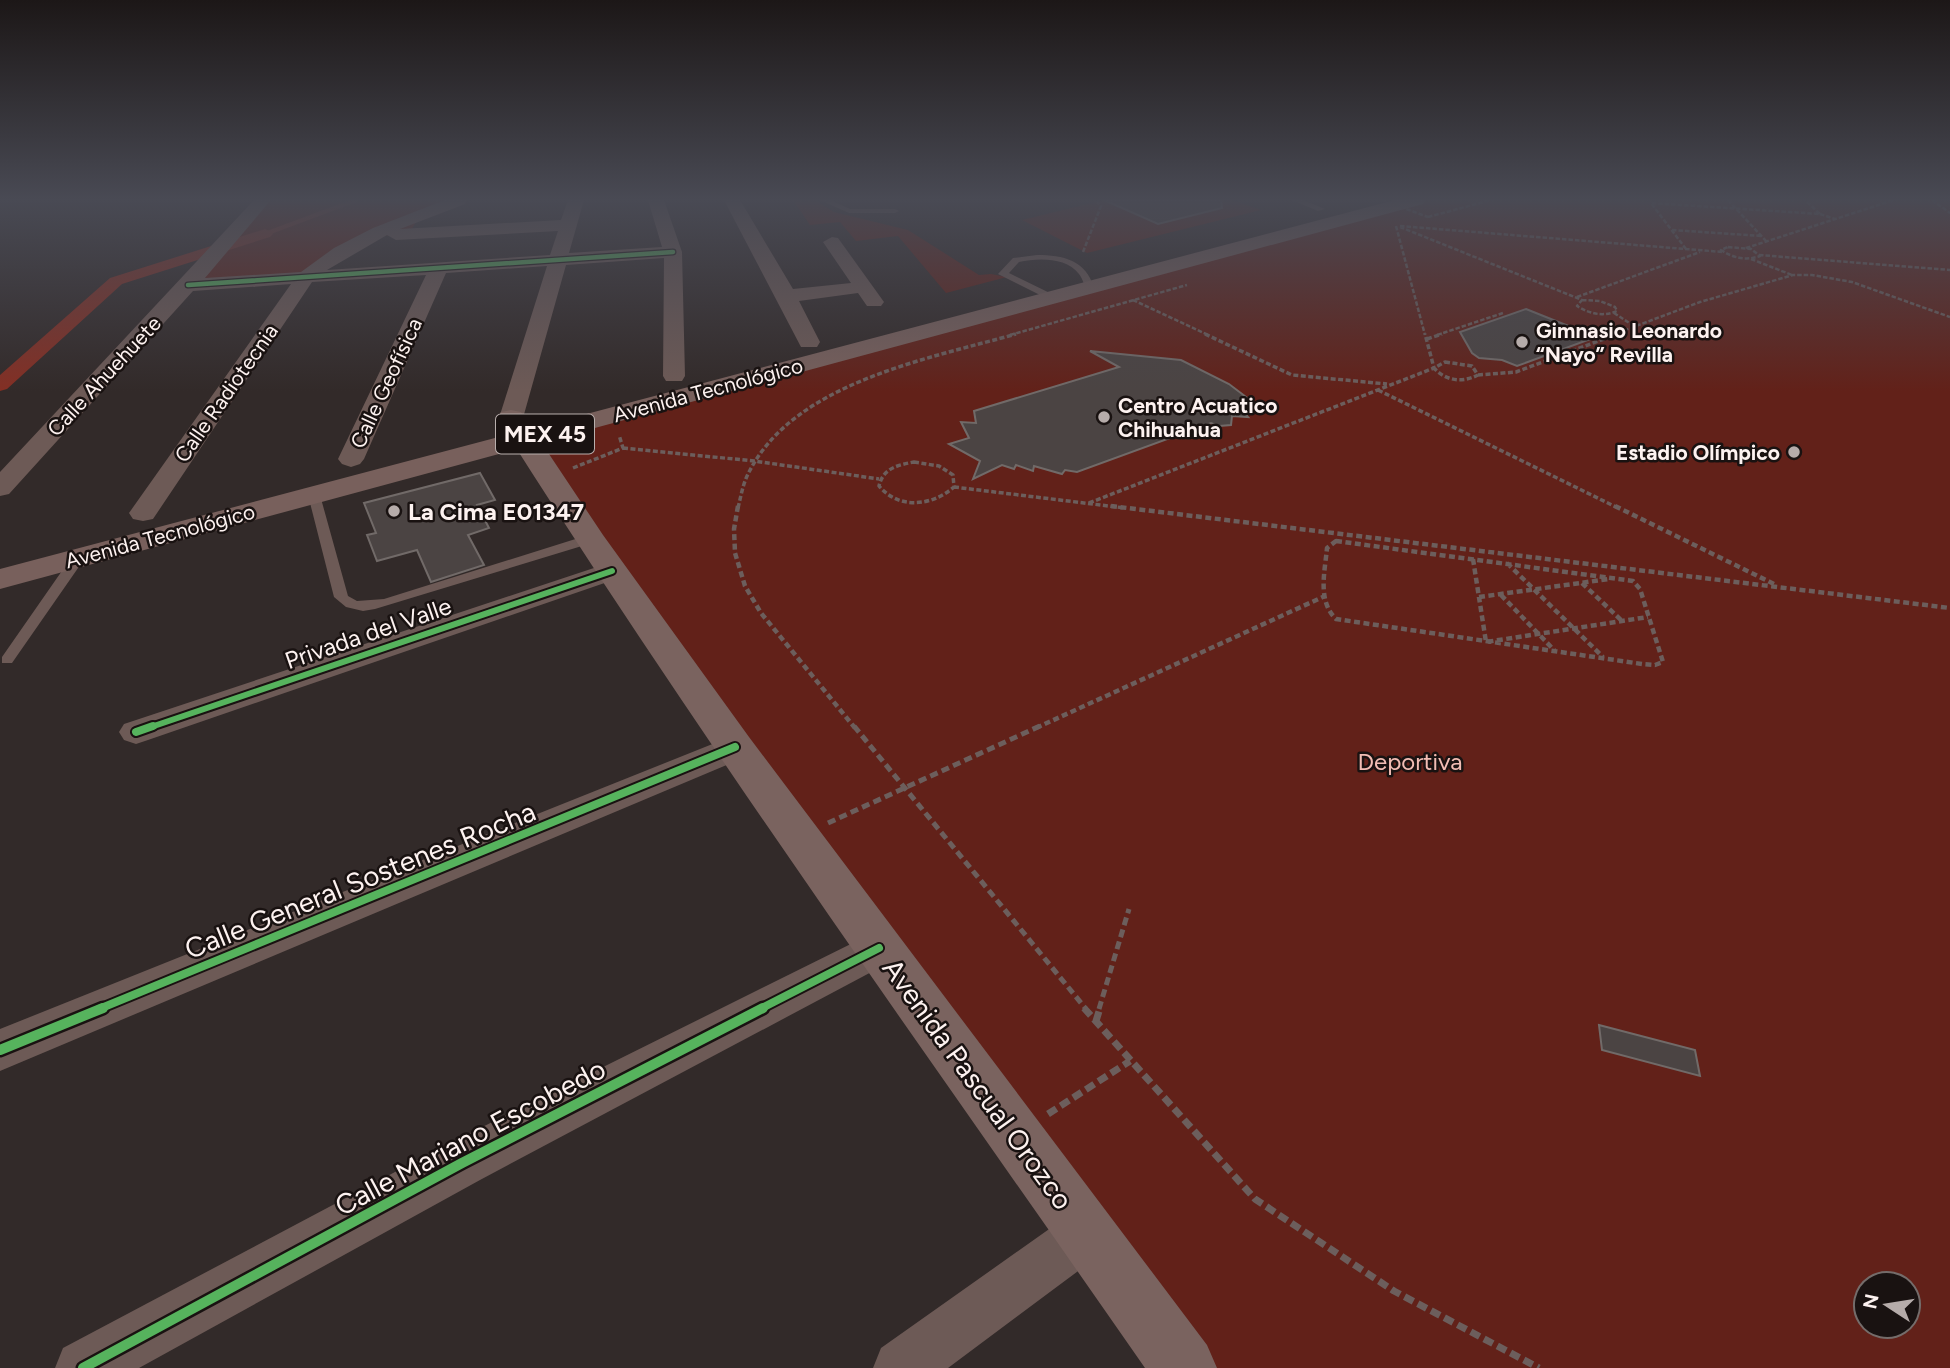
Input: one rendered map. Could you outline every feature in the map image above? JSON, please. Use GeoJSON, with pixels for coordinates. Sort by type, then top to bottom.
{"type":"FeatureCollection","features":[{"type":"Feature","properties":{"kind":"main road","name":"Avenida Tecnológico"},"geometry":{"type":"LineString","coordinates":[[0,579],[314,495],[528,445],[614,415],[1053,298],[1093,277],[1135,264]]}},
{"type":"Feature","properties":{"kind":"main road","name":"Avenida Tecnológico"},"geometry":{"type":"LineString","coordinates":[[221,493],[351,459],[528,445],[674,376],[1027,285],[1093,277],[1156,264]]}},
{"type":"Feature","properties":{"kind":"main road","name":"Avenida Pascual Orozco"},"geometry":{"type":"LineString","coordinates":[[528,445],[735,747],[1184,1368]]}},
{"type":"Feature","properties":{"kind":"main road","name":"Avenida Tecnológico"},"geometry":{"type":"LineString","coordinates":[[130,517],[182,503]]}},
{"type":"Feature","properties":{"kind":"street","name":"Calle Ahuehuete"},"geometry":{"type":"LineString","coordinates":[[0,488],[207,264]]}},
{"type":"Feature","properties":{"kind":"street","name":"Calle Radiotecnia"},"geometry":{"type":"LineString","coordinates":[[130,517],[306,278],[322,264]]}},
{"type":"Feature","properties":{"kind":"street"},"geometry":{"type":"LineString","coordinates":[[188,285],[517,264]]}},
{"type":"Feature","properties":{"kind":"street"},"geometry":{"type":"LineString","coordinates":[[528,445],[560,264]]}},
{"type":"Feature","properties":{"kind":"street"},"geometry":{"type":"LineString","coordinates":[[673,264],[674,376]]}},
{"type":"Feature","properties":{"kind":"street"},"geometry":{"type":"LineString","coordinates":[[769,264],[808,342]]}},
{"type":"Feature","properties":{"kind":"street"},"geometry":{"type":"LineString","coordinates":[[787,296],[869,294],[848,264]]}},
{"type":"Feature","properties":{"kind":"street","name":"Calle Geofísica"},"geometry":{"type":"LineString","coordinates":[[351,459],[438,269]]}},
{"type":"Feature","properties":{"kind":"street","name":"Privada del Valle"},"geometry":{"type":"LineString","coordinates":[[136,732],[601,555]]}},
{"type":"Feature","properties":{"kind":"street","name":"Calle General Sostenes Rocha"},"geometry":{"type":"LineString","coordinates":[[0,1050],[735,747]]}},
{"type":"Feature","properties":{"kind":"street","name":"Calle Mariano Escobedo"},"geometry":{"type":"LineString","coordinates":[[83,1368],[462,1163],[879,948]]}},
{"type":"Feature","properties":{"kind":"street"},"geometry":{"type":"LineString","coordinates":[[901,1368],[1087,1233]]}},
{"type":"Feature","properties":{"kind":"lane"},"geometry":{"type":"LineString","coordinates":[[1027,285],[1053,298]]}},
{"type":"Feature","properties":{"kind":"lane"},"geometry":{"type":"LineString","coordinates":[[314,495],[334,577],[341,597],[347,604],[358,606],[388,602],[601,555]]}},
{"type":"Feature","properties":{"kind":"lane"},"geometry":{"type":"LineString","coordinates":[[7,660],[78,558]]}},
{"type":"Feature","properties":{"kind":"path"},"geometry":{"type":"LineString","coordinates":[[1088,264],[1093,277],[1133,300],[1292,376],[1392,384]]}},
{"type":"Feature","properties":{"kind":"path"},"geometry":{"type":"LineString","coordinates":[[1406,264],[1434,368],[1439,374],[1451,379],[1471,379],[1478,375],[1516,372],[1700,302],[1793,275]]}},
{"type":"Feature","properties":{"kind":"path"},"geometry":{"type":"LineString","coordinates":[[1491,264],[1576,298],[1611,304],[1617,309],[1614,313]]}},
{"type":"Feature","properties":{"kind":"path"},"geometry":{"type":"LineString","coordinates":[[1576,298],[1668,264]]}},
{"type":"Feature","properties":{"kind":"path"},"geometry":{"type":"LineString","coordinates":[[1760,264],[1793,275],[1824,276],[1849,282],[1950,317]]}},
{"type":"Feature","properties":{"kind":"path"},"geometry":{"type":"LineString","coordinates":[[1872,264],[1950,270]]}},
{"type":"Feature","properties":{"kind":"path"},"geometry":{"type":"LineString","coordinates":[[1198,282],[930,358],[864,380],[826,398],[783,427],[754,461],[738,494],[733,537],[740,576],[761,613],[1096,1022],[1255,1199],[1394,1291],[1539,1368]]}},
{"type":"Feature","properties":{"kind":"path"},"geometry":{"type":"LineString","coordinates":[[1582,300],[1577,306],[1584,311],[1604,315],[1614,313]]}},
{"type":"Feature","properties":{"kind":"path"},"geometry":{"type":"LineString","coordinates":[[1427,339],[1503,313]]}},
{"type":"Feature","properties":{"kind":"path"},"geometry":{"type":"LineString","coordinates":[[1614,313],[1634,326]]}},
{"type":"Feature","properties":{"kind":"path"},"geometry":{"type":"LineString","coordinates":[[1087,503],[1444,362],[1458,362],[1476,369],[1478,375]]}},
{"type":"Feature","properties":{"kind":"path"},"geometry":{"type":"LineString","coordinates":[[1378,390],[1779,587]]}},
{"type":"Feature","properties":{"kind":"path"},"geometry":{"type":"LineString","coordinates":[[614,415],[623,448]]}},
{"type":"Feature","properties":{"kind":"path"},"geometry":{"type":"LineString","coordinates":[[528,445],[623,448],[754,461],[879,479],[892,468],[926,463],[937,465],[953,475],[954,487]]}},
{"type":"Feature","properties":{"kind":"path"},"geometry":{"type":"LineString","coordinates":[[879,479],[882,492],[901,501],[938,498],[954,487],[1950,608]]}},
{"type":"Feature","properties":{"kind":"path"},"geometry":{"type":"LineString","coordinates":[[1322,532],[1332,543]]}},
{"type":"Feature","properties":{"kind":"path"},"geometry":{"type":"LineString","coordinates":[[1336,541],[1473,559],[1633,581],[1639,586],[1662,664],[1655,666],[1344,622],[1330,615],[1325,605],[1327,548],[1336,541]]}},
{"type":"Feature","properties":{"kind":"path"},"geometry":{"type":"LineString","coordinates":[[1473,559],[1486,642]]}},
{"type":"Feature","properties":{"kind":"path"},"geometry":{"type":"LineString","coordinates":[[1506,563],[1604,658]]}},
{"type":"Feature","properties":{"kind":"path"},"geometry":{"type":"LineString","coordinates":[[1479,597],[1617,578]]}},
{"type":"Feature","properties":{"kind":"path"},"geometry":{"type":"LineString","coordinates":[[1582,583],[1622,621]]}},
{"type":"Feature","properties":{"kind":"path"},"geometry":{"type":"LineString","coordinates":[[1500,595],[1555,651]]}},
{"type":"Feature","properties":{"kind":"path"},"geometry":{"type":"LineString","coordinates":[[799,837],[1325,596]]}},
{"type":"Feature","properties":{"kind":"path"},"geometry":{"type":"LineString","coordinates":[[1486,642],[1648,617]]}},
{"type":"Feature","properties":{"kind":"path"},"geometry":{"type":"LineString","coordinates":[[1096,1022],[1129,909]]}},
{"type":"Feature","properties":{"kind":"path"},"geometry":{"type":"LineString","coordinates":[[1015,1135],[1130,1061]]}},
{"type":"Feature","properties":{"kind":"green space"},"geometry":{"type":"Polygon","coordinates":[[[211,264],[328,264],[305,277],[195,283],[211,264]]]}},
{"type":"Feature","properties":{"kind":"green space"},"geometry":{"type":"Polygon","coordinates":[[[921,264],[961,264],[979,275],[1007,277],[946,293],[921,264]]]}},
{"type":"Feature","properties":{"kind":"green space","name":"Deportiva"},"geometry":{"type":"Polygon","coordinates":[[[1179,264],[1950,264],[1950,1368],[1184,1368],[524,440],[1179,264]]]}},
{"type":"Feature","properties":{"kind":"building","name":"Gimnasio Leonardo “Nayo” Revilla"},"geometry":{"type":"Polygon","coordinates":[[[1526,309],[1596,337],[1517,366],[1502,360],[1479,358],[1472,353],[1460,332],[1526,309]]]}},
{"type":"Feature","properties":{"kind":"building","name":"Centro Acuatico Chihuahua"},"geometry":{"type":"Polygon","coordinates":[[[1090,351],[1181,360],[1229,384],[1254,403],[1239,407],[1248,417],[1232,416],[1231,425],[1219,426],[1211,423],[1077,472],[1065,470],[1062,474],[1034,466],[1033,471],[1016,465],[1014,469],[1002,465],[973,479],[980,461],[949,444],[969,438],[961,422],[976,423],[974,411],[1119,367],[1090,351]]]}},
{"type":"Feature","properties":{"kind":"building"},"geometry":{"type":"Polygon","coordinates":[[[480,473],[495,500],[477,505],[489,528],[468,535],[484,565],[431,582],[417,550],[377,561],[367,535],[376,533],[364,503],[480,473]]]}},
{"type":"Feature","properties":{"kind":"building"},"geometry":{"type":"Polygon","coordinates":[[[1599,1025],[1695,1050],[1700,1076],[1602,1050],[1599,1025]]]}},
{"type":"Feature","properties":{"kind":"waterway"},"geometry":{"type":"LineString","coordinates":[[0,385],[116,281],[170,264]]}},
{"type":"Feature","properties":{"kind":"cycle path"},"geometry":{"type":"LineString","coordinates":[[188,285],[499,264]]}},
{"type":"Feature","properties":{"kind":"cycle path"},"geometry":{"type":"LineString","coordinates":[[136,732],[612,571]]}},
{"type":"Feature","properties":{"kind":"cycle path"},"geometry":{"type":"LineString","coordinates":[[0,1050],[735,747]]}},
{"type":"Feature","properties":{"kind":"cycle path"},"geometry":{"type":"LineString","coordinates":[[83,1368],[462,1163],[879,948]]}},
{"type":"Feature","properties":{"kind":"place","name":"Gimnasio Leonardo “Nayo” Revilla"},"geometry":{"type":"Point","coordinates":[1522,342]}},
{"type":"Feature","properties":{"kind":"place","name":"Centro Acuatico Chihuahua"},"geometry":{"type":"Point","coordinates":[1104,417]}},
{"type":"Feature","properties":{"kind":"place","name":"Estadio Olímpico"},"geometry":{"type":"Point","coordinates":[1794,452]}},
{"type":"Feature","properties":{"kind":"place","name":"La Cima E01347"},"geometry":{"type":"Point","coordinates":[394,511]}}]}
